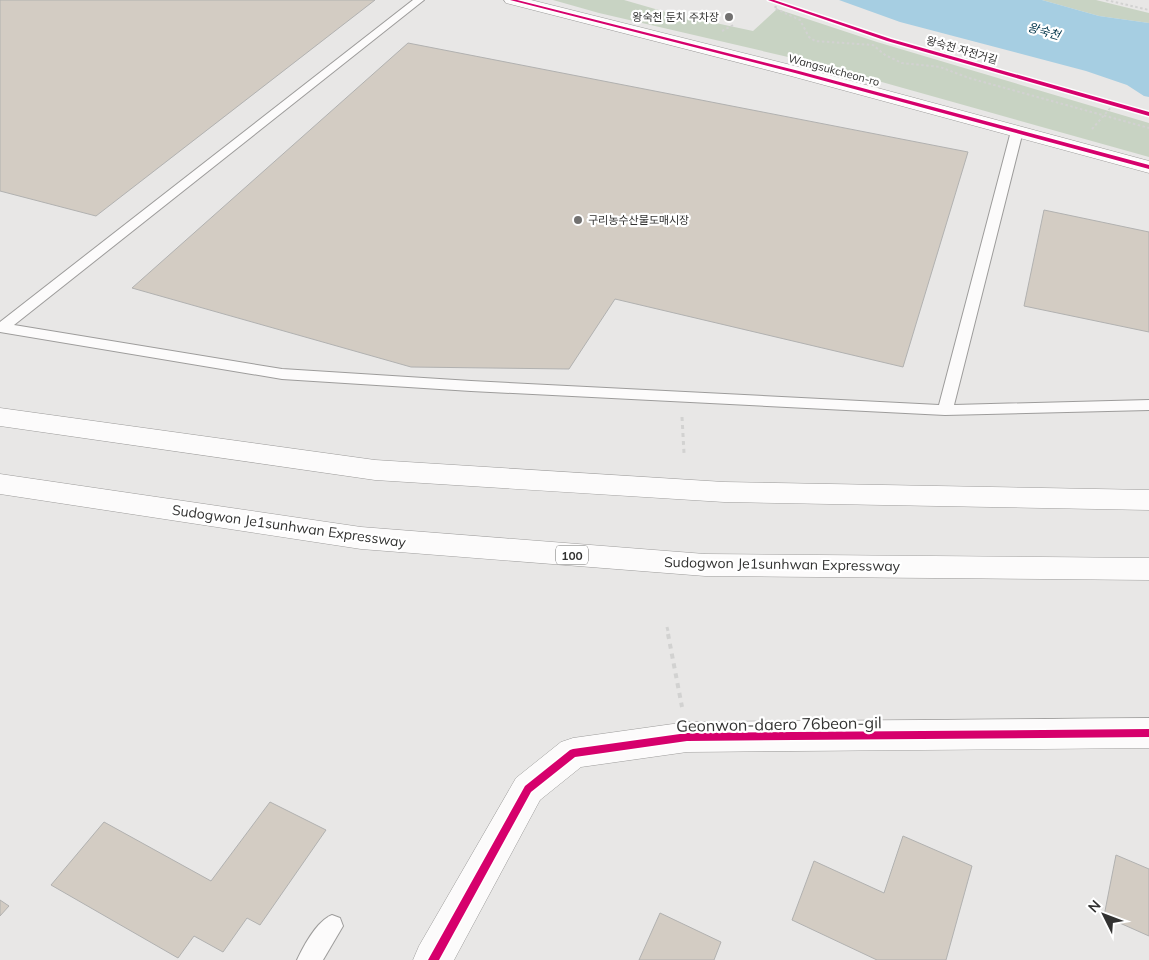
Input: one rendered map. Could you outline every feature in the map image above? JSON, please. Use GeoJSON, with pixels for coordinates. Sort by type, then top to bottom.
{"type":"FeatureCollection","features":[{"type":"Feature","properties":{"kind":"main road","name":"Wangsukcheon-ro"},"geometry":{"type":"LineString","coordinates":[[512,0],[806,74],[1149,167]]}},
{"type":"Feature","properties":{"kind":"main road"},"geometry":{"type":"LineString","coordinates":[[0,417],[375,470],[724,492],[1149,500]]}},
{"type":"Feature","properties":{"kind":"main road","name":"Sudogwon Je1sunhwan Expressway"},"geometry":{"type":"LineString","coordinates":[[0,484],[361,538],[705,565],[1149,569]]}},
{"type":"Feature","properties":{"kind":"main road","name":"Geonwon-daero 76beon-gil"},"geometry":{"type":"LineString","coordinates":[[433,960],[528,789],[573,753],[687,737],[1149,733]]}},
{"type":"Feature","properties":{"kind":"lane"},"geometry":{"type":"LineString","coordinates":[[1,328],[419,0]]}},
{"type":"Feature","properties":{"kind":"lane"},"geometry":{"type":"LineString","coordinates":[[945,410],[1016,131]]}},
{"type":"Feature","properties":{"kind":"lane"},"geometry":{"type":"LineString","coordinates":[[1,328],[282,374],[471,386],[680,395],[945,410],[1149,405]]}},
{"type":"Feature","properties":{"kind":"lane"},"geometry":{"type":"LineString","coordinates":[[309,960],[332,926]]}},
{"type":"Feature","properties":{"kind":"path"},"geometry":{"type":"LineString","coordinates":[[770,0],[806,13]]}},
{"type":"Feature","properties":{"kind":"path"},"geometry":{"type":"LineString","coordinates":[[1106,0],[1149,10]]}},
{"type":"Feature","properties":{"kind":"path"},"geometry":{"type":"LineString","coordinates":[[1123,0],[1149,6]]}},
{"type":"Feature","properties":{"kind":"path"},"geometry":{"type":"LineString","coordinates":[[781,4],[774,8],[800,20],[809,37],[816,40],[874,45],[885,55],[902,63],[940,67],[969,78],[1149,128]]}},
{"type":"Feature","properties":{"kind":"path"},"geometry":{"type":"LineString","coordinates":[[1104,103],[1117,106]]}},
{"type":"Feature","properties":{"kind":"path"},"geometry":{"type":"LineString","coordinates":[[1097,123],[1104,115],[1117,106]]}},
{"type":"Feature","properties":{"kind":"path"},"geometry":{"type":"LineString","coordinates":[[680,395],[684,454]]}},
{"type":"Feature","properties":{"kind":"path"},"geometry":{"type":"LineString","coordinates":[[667,627],[687,737]]}},
{"type":"Feature","properties":{"kind":"green space"},"geometry":{"type":"Polygon","coordinates":[[[553,0],[624,0],[669,13],[753,31],[777,9],[877,42],[1149,123],[1149,157],[814,63],[599,13],[553,0]]]}},
{"type":"Feature","properties":{"kind":"green space"},"geometry":{"type":"Polygon","coordinates":[[[1042,0],[1096,0],[1149,13],[1149,23],[1099,16],[1042,0]]]}},
{"type":"Feature","properties":{"kind":"water","name":"왕숙천"},"geometry":{"type":"Polygon","coordinates":[[[839,0],[1042,0],[1099,16],[1149,23],[1149,97],[1144,96],[1127,85],[1086,71],[900,22],[839,0]]]}},
{"type":"Feature","properties":{"kind":"building"},"geometry":{"type":"Polygon","coordinates":[[[0,0],[375,0],[96,216],[0,191],[0,0]]]}},
{"type":"Feature","properties":{"kind":"building","name":"구리농수산물도매시장"},"geometry":{"type":"Polygon","coordinates":[[[408,43],[968,152],[903,367],[615,299],[569,369],[411,367],[132,288],[408,43]]]}},
{"type":"Feature","properties":{"kind":"building"},"geometry":{"type":"Polygon","coordinates":[[[1044,210],[1149,232],[1149,332],[1024,306],[1044,210]]]}},
{"type":"Feature","properties":{"kind":"building"},"geometry":{"type":"Polygon","coordinates":[[[270,802],[326,830],[260,925],[247,918],[223,952],[194,936],[178,958],[51,885],[104,822],[211,881],[270,802]]]}},
{"type":"Feature","properties":{"kind":"building"},"geometry":{"type":"Polygon","coordinates":[[[903,836],[972,866],[946,960],[877,960],[792,920],[814,861],[884,893],[903,836]]]}},
{"type":"Feature","properties":{"kind":"building"},"geometry":{"type":"Polygon","coordinates":[[[1116,855],[1149,869],[1149,936],[1104,916],[1116,855]]]}},
{"type":"Feature","properties":{"kind":"building"},"geometry":{"type":"Polygon","coordinates":[[[0,900],[9,906],[0,916],[0,900]]]}},
{"type":"Feature","properties":{"kind":"building"},"geometry":{"type":"Polygon","coordinates":[[[660,913],[721,942],[714,960],[639,960],[660,913]]]}},
{"type":"Feature","properties":{"kind":"cycle path"},"geometry":{"type":"LineString","coordinates":[[512,0],[797,72],[1149,167]]}},
{"type":"Feature","properties":{"kind":"cycle path","name":"왕숙천 자전거길"},"geometry":{"type":"LineString","coordinates":[[770,0],[889,40],[1149,114]]}},
{"type":"Feature","properties":{"kind":"cycle path"},"geometry":{"type":"LineString","coordinates":[[433,960],[528,789],[573,753],[687,737],[1149,733]]}},
{"type":"Feature","properties":{"kind":"place","name":"왕숙천 둔치 주차장"},"geometry":{"type":"Point","coordinates":[729,17]}},
{"type":"Feature","properties":{"kind":"place","name":"구리농수산물도매시장"},"geometry":{"type":"Point","coordinates":[578,220]}}]}
